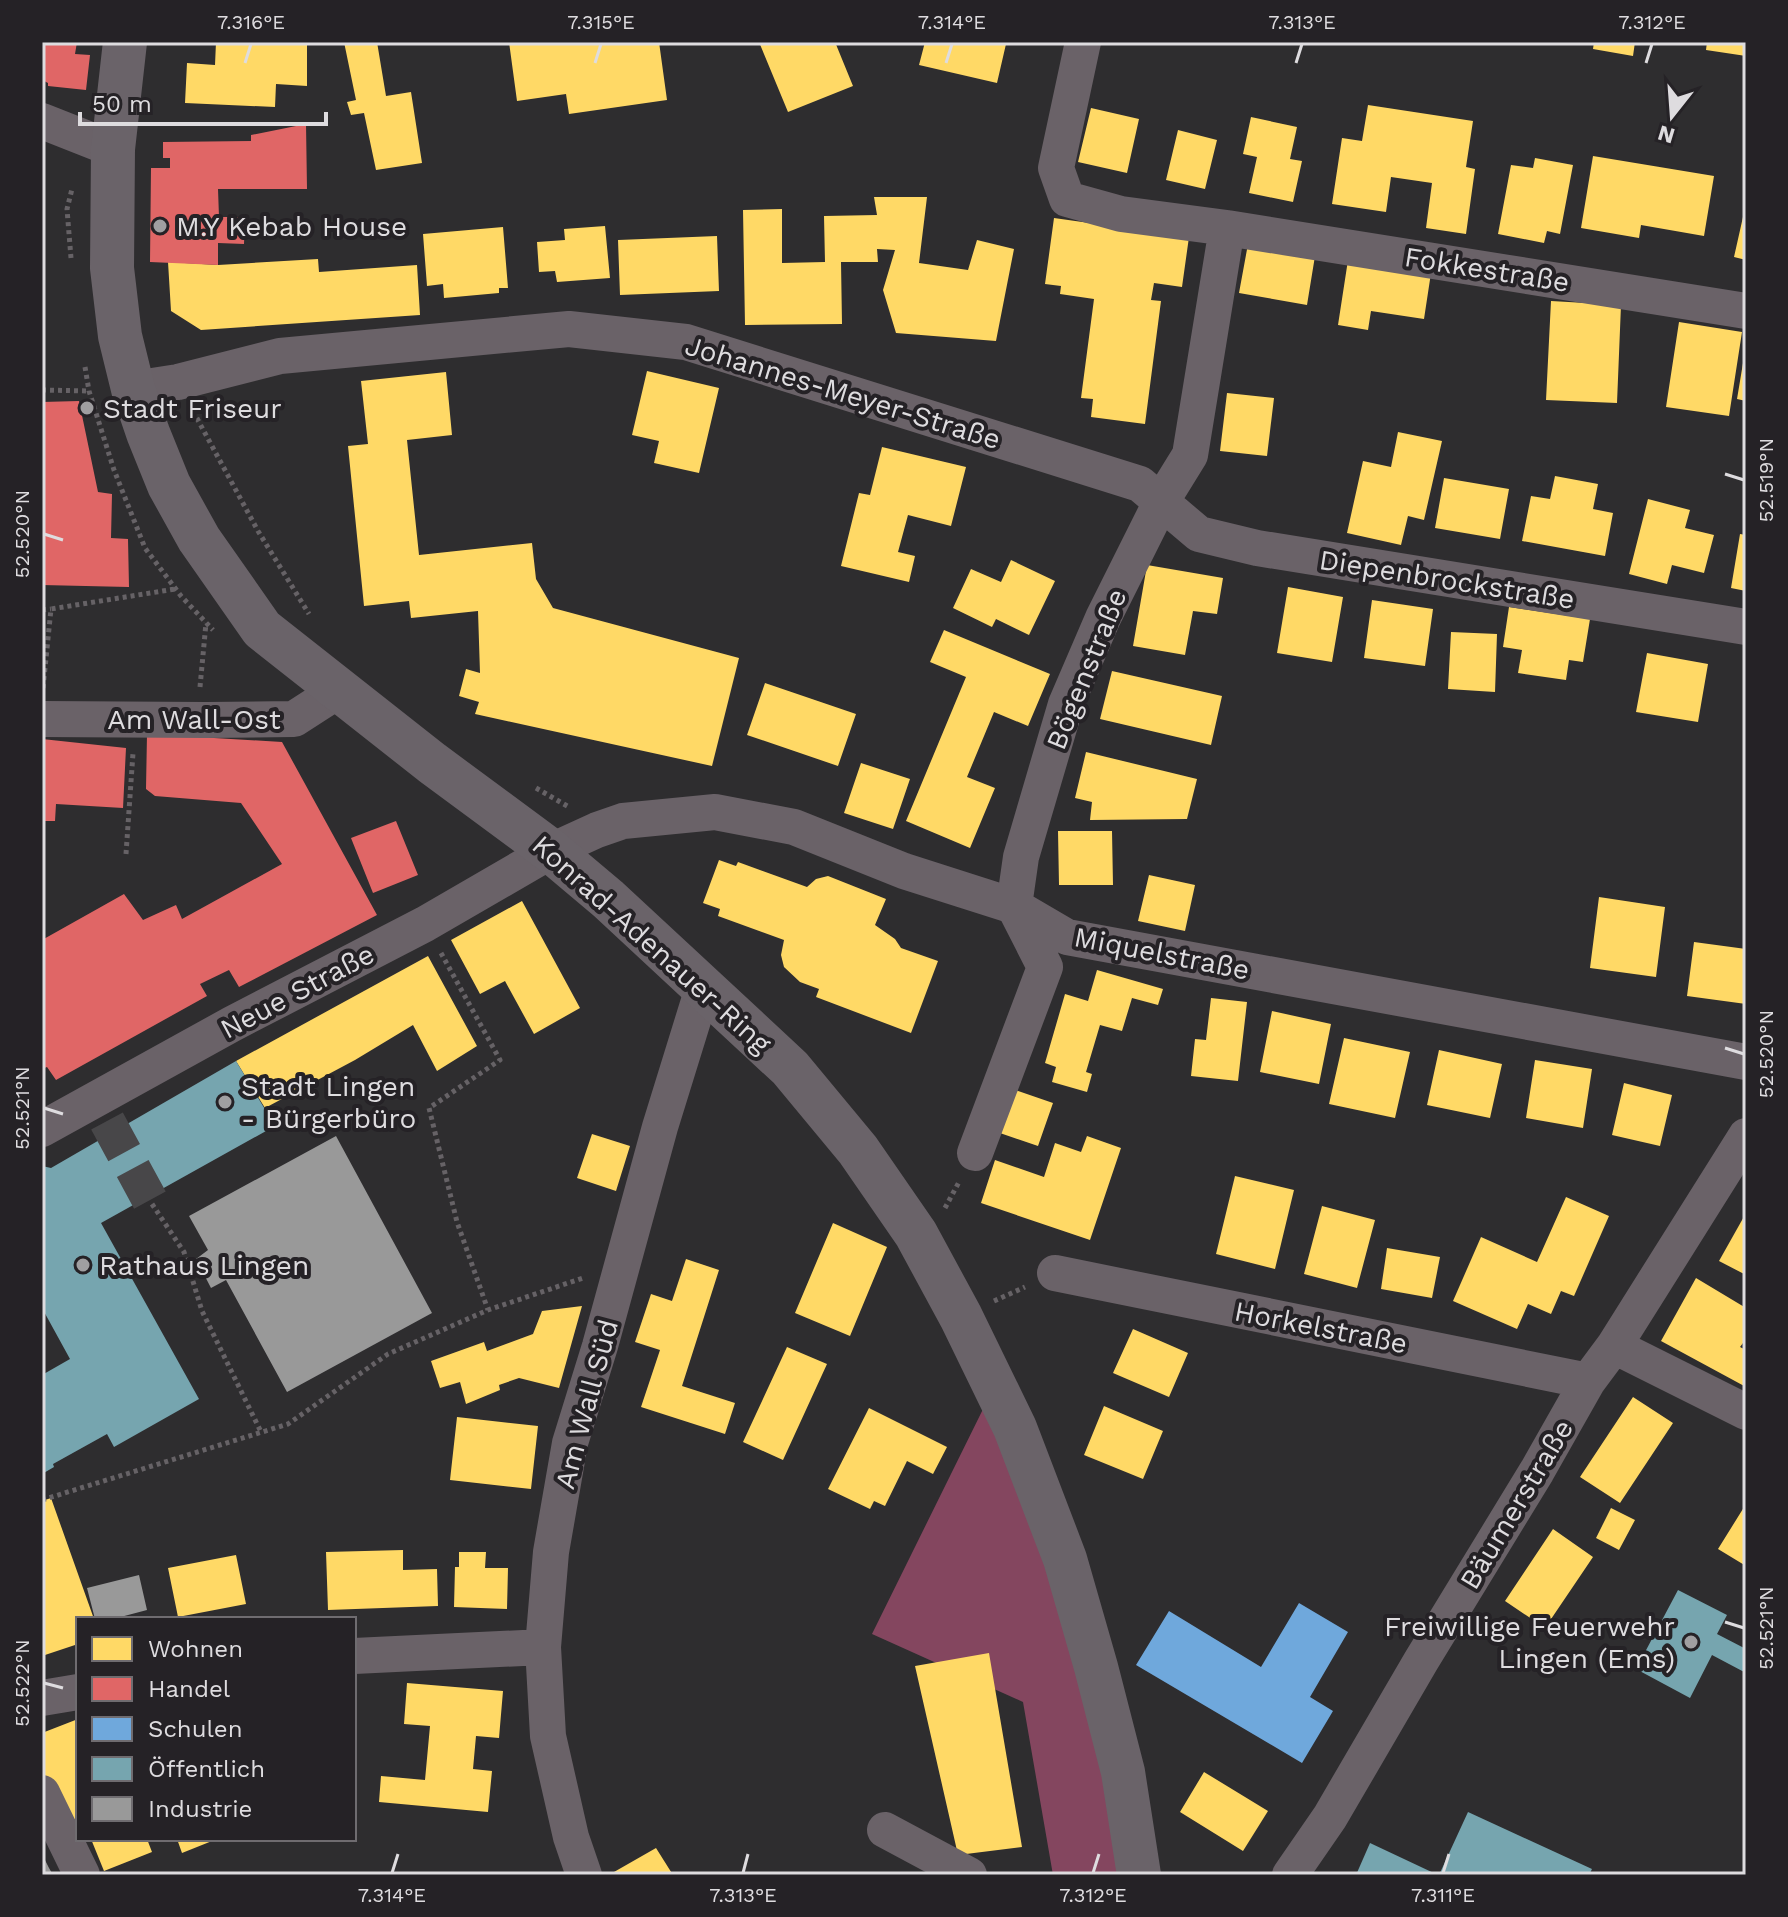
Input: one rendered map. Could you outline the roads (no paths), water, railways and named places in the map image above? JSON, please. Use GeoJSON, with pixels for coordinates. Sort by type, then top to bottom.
{"type":"FeatureCollection","features":[{"type":"Feature","properties":{"kind":"main road","name":"Konrad-Adenauer-Ring"},"geometry":{"type":"LineString","coordinates":[[125,42],[113,149],[112,268],[120,336],[133,389],[169,485],[199,539],[262,629],[432,763],[551,851],[608,899],[790,1068],[858,1150],[923,1247],[1015,1428],[1065,1559],[1096,1667],[1123,1772],[1139,1875]]}},
{"type":"Feature","properties":{"kind":"street","name":"Fokkestraße"},"geometry":{"type":"LineString","coordinates":[[1083,42],[1056,168],[1067,199],[1121,214],[1227,228],[1746,311]]}},
{"type":"Feature","properties":{"kind":"street"},"geometry":{"type":"LineString","coordinates":[[42,121],[113,149]]}},
{"type":"Feature","properties":{"kind":"street","name":"Bögenstraße"},"geometry":{"type":"LineString","coordinates":[[1014,906],[1021,857],[1066,704],[1103,618],[1161,502],[1190,455],[1227,228]]}},
{"type":"Feature","properties":{"kind":"street","name":"Johannes-Meyer-Straße"},"geometry":{"type":"LineString","coordinates":[[133,389],[178,382],[280,356],[569,329],[686,342],[1140,484],[1161,502]]}},
{"type":"Feature","properties":{"kind":"street","name":"Diepenbrockstraße"},"geometry":{"type":"LineString","coordinates":[[1161,502],[1199,534],[1257,548],[1746,627]]}},
{"type":"Feature","properties":{"kind":"street","name":"Am Wall-Ost"},"geometry":{"type":"LineString","coordinates":[[42,719],[294,719],[339,690]]}},
{"type":"Feature","properties":{"kind":"street","name":"Miquelstraße"},"geometry":{"type":"LineString","coordinates":[[551,851],[623,821],[715,812],[794,827],[904,871],[1014,906],[1067,937],[1746,1062]]}},
{"type":"Feature","properties":{"kind":"street","name":"Neue Straße"},"geometry":{"type":"LineString","coordinates":[[42,1129],[101,1111],[232,1024],[425,924],[551,851]]}},
{"type":"Feature","properties":{"kind":"street"},"geometry":{"type":"LineString","coordinates":[[975,1153],[1045,967],[1014,906]]}},
{"type":"Feature","properties":{"kind":"street","name":"Am Wall Süd"},"geometry":{"type":"LineString","coordinates":[[584,1875],[571,1837],[548,1736],[543,1647],[551,1552],[570,1443],[703,988]]}},
{"type":"Feature","properties":{"kind":"street","name":"Bäumerstraße"},"geometry":{"type":"LineString","coordinates":[[1290,1875],[1330,1817],[1588,1381],[1614,1346],[1746,1136]]}},
{"type":"Feature","properties":{"kind":"street","name":"Horkelstraße"},"geometry":{"type":"LineString","coordinates":[[1055,1273],[1588,1381]]}},
{"type":"Feature","properties":{"kind":"street"},"geometry":{"type":"LineString","coordinates":[[1614,1346],[1746,1412]]}},
{"type":"Feature","properties":{"kind":"street"},"geometry":{"type":"LineString","coordinates":[[356,1656],[543,1647]]}},
{"type":"Feature","properties":{"kind":"street"},"geometry":{"type":"LineString","coordinates":[[42,1698],[76,1692]]}},
{"type":"Feature","properties":{"kind":"street"},"geometry":{"type":"LineString","coordinates":[[42,1793],[82,1875]]}},
{"type":"Feature","properties":{"kind":"street"},"geometry":{"type":"LineString","coordinates":[[885,1830],[969,1875]]}},
{"type":"Feature","properties":{"kind":"tunnel"},"geometry":{"type":"LineString","coordinates":[[107,1121],[152,1204]]}},
{"type":"Feature","properties":{"kind":"place","name":"M.Y Kebab House"},"geometry":{"type":"Point","coordinates":[160,226]}},
{"type":"Feature","properties":{"kind":"place","name":"Stadt Friseur"},"geometry":{"type":"Point","coordinates":[87,408]}},
{"type":"Feature","properties":{"kind":"place","name":"Stadt Lingen - Bürgerbüro"},"geometry":{"type":"Point","coordinates":[225,1102]}},
{"type":"Feature","properties":{"kind":"place","name":"Rathaus Lingen"},"geometry":{"type":"Point","coordinates":[83,1265]}},
{"type":"Feature","properties":{"kind":"place","name":"Freiwillige Feuerwehr Lingen (Ems)"},"geometry":{"type":"Point","coordinates":[1691,1642]}}]}
